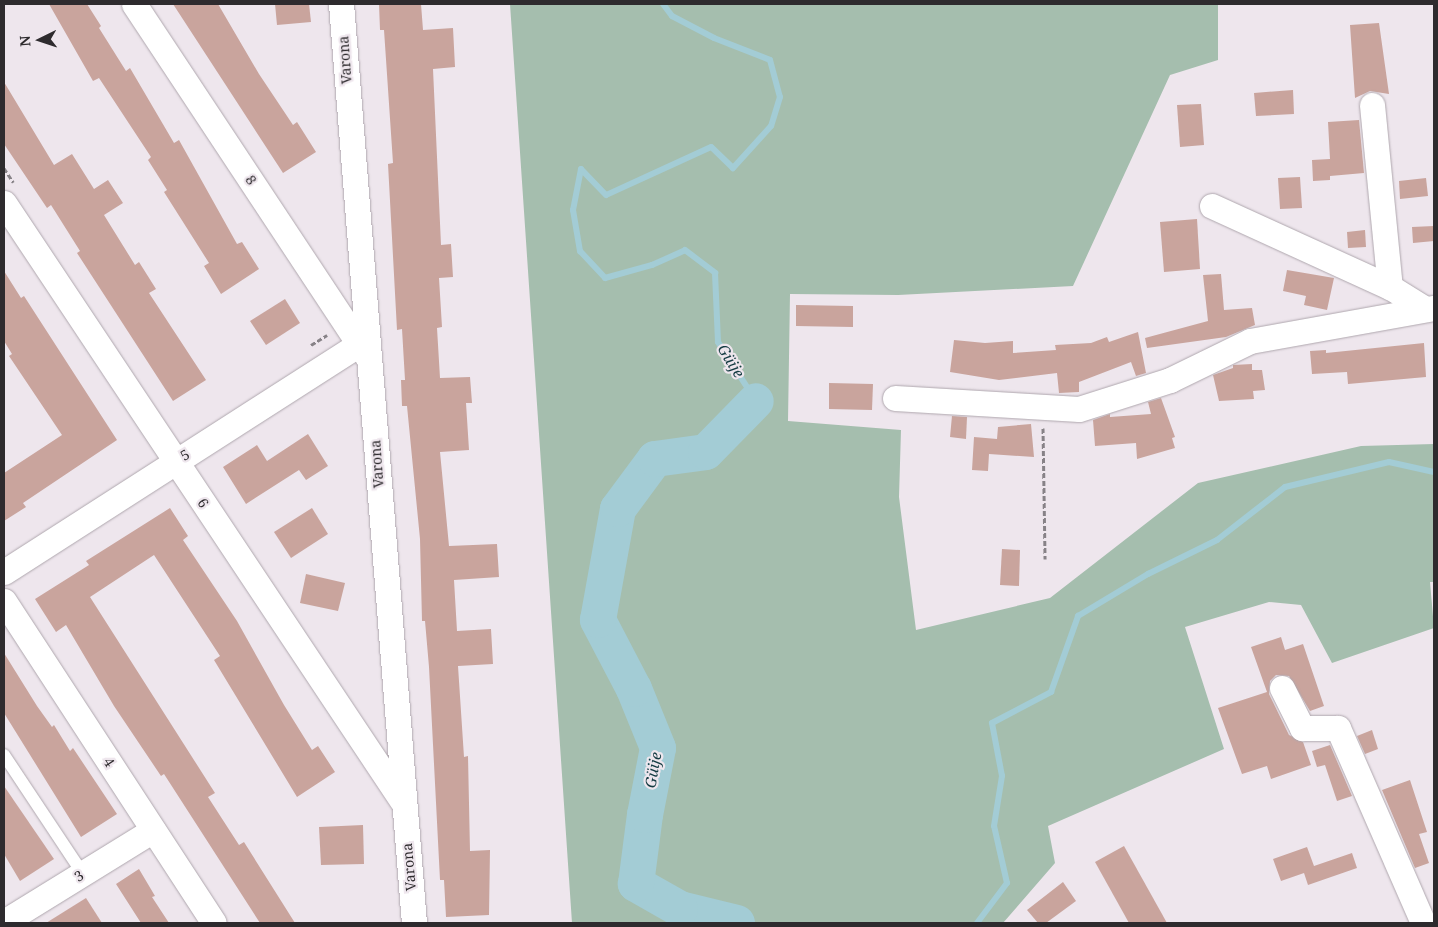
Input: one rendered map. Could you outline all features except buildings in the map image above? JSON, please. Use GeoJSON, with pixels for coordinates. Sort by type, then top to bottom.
{"type":"FeatureCollection","features":[{"type":"Feature","properties":{"kind":"street","name":"8"},"geometry":{"type":"LineString","coordinates":[[134,4],[365,347]]}},
{"type":"Feature","properties":{"kind":"street","name":"Varona"},"geometry":{"type":"LineString","coordinates":[[341,4],[365,347],[414,923]]}},
{"type":"Feature","properties":{"kind":"street"},"geometry":{"type":"LineString","coordinates":[[1372,105],[1390,287]]}},
{"type":"Feature","properties":{"kind":"street","name":"6"},"geometry":{"type":"LineString","coordinates":[[4,203],[403,803]]}},
{"type":"Feature","properties":{"kind":"street"},"geometry":{"type":"LineString","coordinates":[[1212,206],[1390,287],[1428,308]]}},
{"type":"Feature","properties":{"kind":"street"},"geometry":{"type":"LineString","coordinates":[[895,398],[1079,409],[1170,380],[1250,341],[1428,308]]}},
{"type":"Feature","properties":{"kind":"street","name":"5"},"geometry":{"type":"LineString","coordinates":[[4,572],[175,461],[365,347]]}},
{"type":"Feature","properties":{"kind":"street","name":"4"},"geometry":{"type":"LineString","coordinates":[[4,601],[214,923]]}},
{"type":"Feature","properties":{"kind":"street"},"geometry":{"type":"LineString","coordinates":[[1282,688],[1302,728],[1338,728],[1424,923]]}},
{"type":"Feature","properties":{"kind":"street","name":"3"},"geometry":{"type":"LineString","coordinates":[[4,922],[153,830]]}},
{"type":"Feature","properties":{"kind":"lane"},"geometry":{"type":"LineString","coordinates":[[4,756],[83,874]]}},
{"type":"Feature","properties":{"kind":"path"},"geometry":{"type":"LineString","coordinates":[[1043,407],[1045,560]]}},
{"type":"Feature","properties":{"kind":"green space"},"geometry":{"type":"Polygon","coordinates":[[[510,4],[1218,4],[1218,60],[1170,75],[1073,286],[898,295],[790,294],[788,421],[901,430],[899,497],[916,630],[1050,598],[1198,483],[1361,446],[1434,444],[1434,582],[1430,582],[1434,628],[1332,663],[1301,605],[1269,602],[1185,627],[1224,749],[1048,826],[1055,863],[1003,923],[572,923],[510,4]]]}},
{"type":"Feature","properties":{"kind":"waterway","name":"Güije"},"geometry":{"type":"LineString","coordinates":[[663,4],[672,16],[714,38],[770,60],[780,97],[771,126],[733,168],[711,147],[606,195],[581,169],[573,210],[580,251],[605,278],[652,265],[685,250],[715,273],[718,342],[756,401]]}},
{"type":"Feature","properties":{"kind":"waterway","name":"Güije"},"geometry":{"type":"LineString","coordinates":[[737,923],[680,909],[636,884],[645,815],[658,748],[634,689],[598,620],[618,509],[655,459],[706,452],[756,401]]}},
{"type":"Feature","properties":{"kind":"waterway"},"geometry":{"type":"LineString","coordinates":[[977,923],[1007,883],[994,826],[1002,776],[992,723],[1051,692],[1078,616],[1148,574],[1217,540],[1285,487],[1389,462],[1434,472]]}}]}
